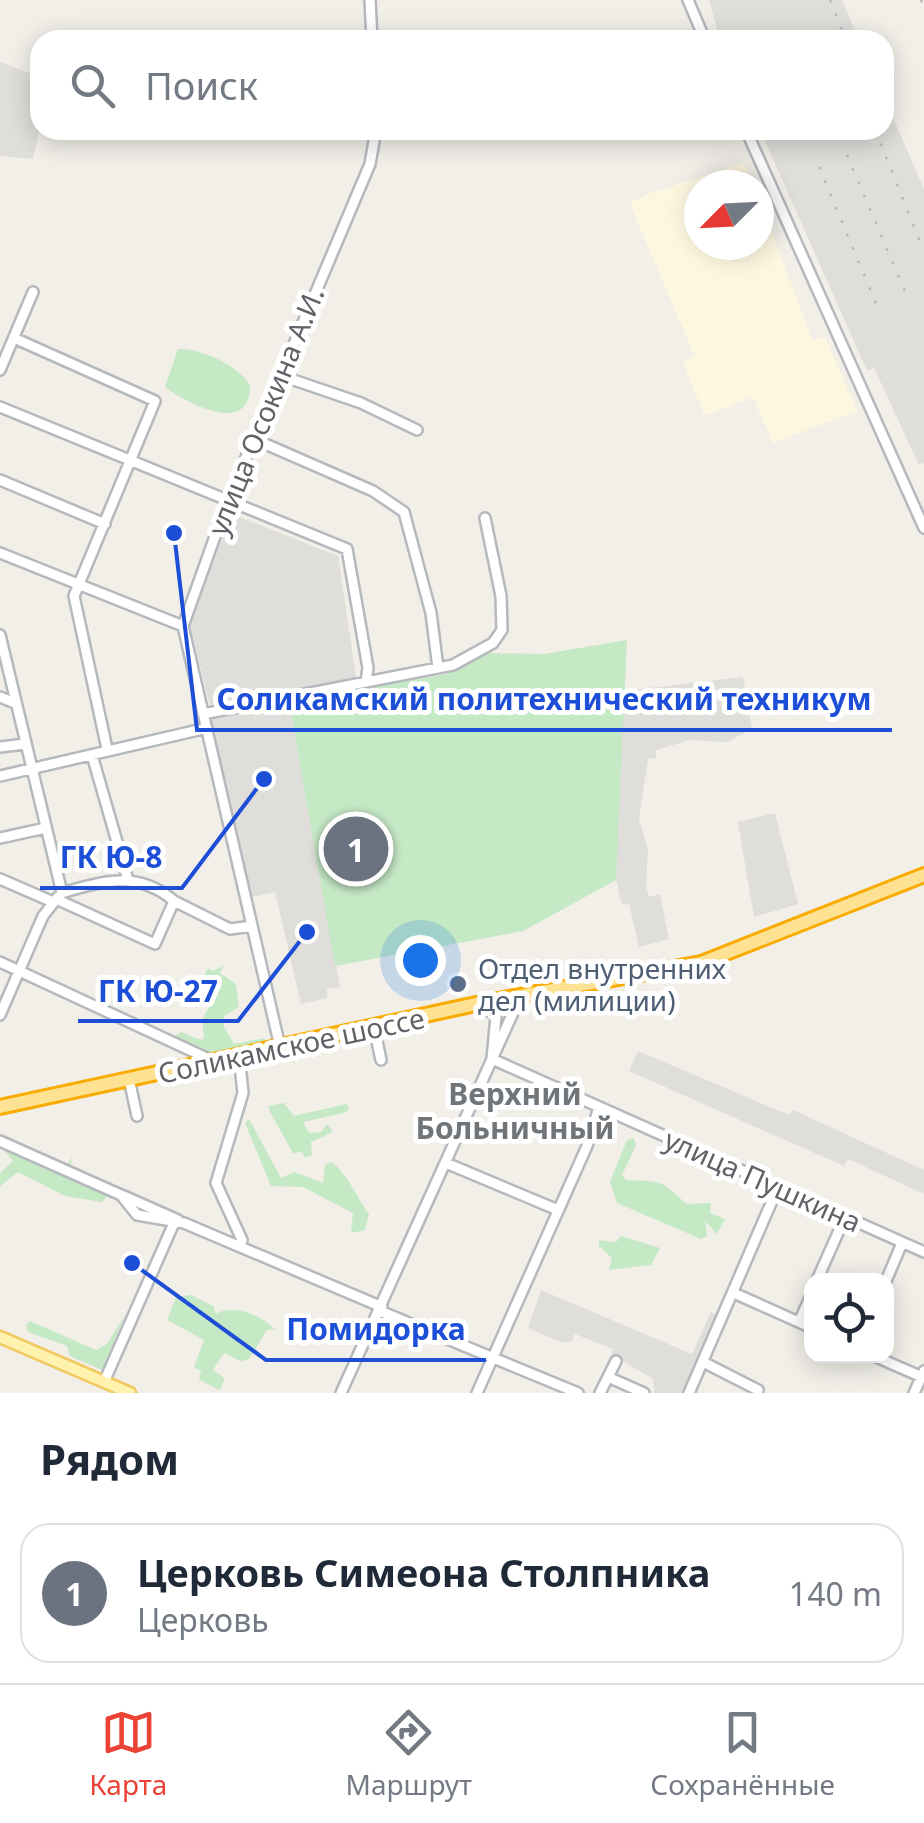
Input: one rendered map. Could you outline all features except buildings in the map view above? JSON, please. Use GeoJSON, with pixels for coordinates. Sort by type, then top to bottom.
{"type":"FeatureCollection","features":[{"type":"Feature","properties":{"kind":"highway","name":"Соликамское шоссе"},"geometry":{"type":"LineString","coordinates":[[0,1107],[476,1004],[701,963],[924,876]]}},
{"type":"Feature","properties":{"kind":"main road"},"geometry":{"type":"LineString","coordinates":[[0,1338],[130,1393]]}},
{"type":"Feature","properties":{"kind":"street"},"geometry":{"type":"LineString","coordinates":[[370,0],[372,30]]}},
{"type":"Feature","properties":{"kind":"street"},"geometry":{"type":"LineString","coordinates":[[688,0],[701,30]]}},
{"type":"Feature","properties":{"kind":"street","name":"улица Осокина А.И."},"geometry":{"type":"LineString","coordinates":[[183,626],[279,374],[367,173],[374,140]]}},
{"type":"Feature","properties":{"kind":"street"},"geometry":{"type":"LineString","coordinates":[[750,140],[924,528]]}},
{"type":"Feature","properties":{"kind":"street"},"geometry":{"type":"LineString","coordinates":[[0,370],[33,292]]}},
{"type":"Feature","properties":{"kind":"street"},"geometry":{"type":"LineString","coordinates":[[14,338],[155,401],[74,603],[107,750]]}},
{"type":"Feature","properties":{"kind":"street"},"geometry":{"type":"LineString","coordinates":[[279,374],[361,403],[417,430]]}},
{"type":"Feature","properties":{"kind":"street"},"geometry":{"type":"LineString","coordinates":[[0,407],[347,549],[368,668],[366,681]]}},
{"type":"Feature","properties":{"kind":"street"},"geometry":{"type":"LineString","coordinates":[[254,439],[373,491],[404,512],[428,603],[438,668]]}},
{"type":"Feature","properties":{"kind":"street"},"geometry":{"type":"LineString","coordinates":[[0,480],[105,524]]}},
{"type":"Feature","properties":{"kind":"street"},"geometry":{"type":"LineString","coordinates":[[203,714],[438,668],[465,660],[493,643],[502,630],[501,596],[485,518]]}},
{"type":"Feature","properties":{"kind":"street"},"geometry":{"type":"LineString","coordinates":[[0,553],[183,626],[280,1046]]}},
{"type":"Feature","properties":{"kind":"street"},"geometry":{"type":"LineString","coordinates":[[0,635],[46,828],[57,898],[0,1015]]}},
{"type":"Feature","properties":{"kind":"street"},"geometry":{"type":"LineString","coordinates":[[0,697],[15,702]]}},
{"type":"Feature","properties":{"kind":"street"},"geometry":{"type":"LineString","coordinates":[[0,776],[206,728]]}},
{"type":"Feature","properties":{"kind":"street"},"geometry":{"type":"LineString","coordinates":[[0,747],[24,744]]}},
{"type":"Feature","properties":{"kind":"street"},"geometry":{"type":"LineString","coordinates":[[92,754],[128,880]]}},
{"type":"Feature","properties":{"kind":"street"},"geometry":{"type":"LineString","coordinates":[[0,838],[46,828]]}},
{"type":"Feature","properties":{"kind":"street"},"geometry":{"type":"LineString","coordinates":[[0,879],[57,898],[155,944],[174,901]]}},
{"type":"Feature","properties":{"kind":"street"},"geometry":{"type":"LineString","coordinates":[[57,898],[104,880],[128,880],[146,883],[230,929],[252,926]]}},
{"type":"Feature","properties":{"kind":"street"},"geometry":{"type":"LineString","coordinates":[[0,962],[214,1061]]}},
{"type":"Feature","properties":{"kind":"street"},"geometry":{"type":"LineString","coordinates":[[341,1393],[520,995]]}},
{"type":"Feature","properties":{"kind":"street"},"geometry":{"type":"LineString","coordinates":[[476,1004],[488,1007],[496,1016],[492,1059]]}},
{"type":"Feature","properties":{"kind":"street"},"geometry":{"type":"LineString","coordinates":[[374,1027],[381,1060]]}},
{"type":"Feature","properties":{"kind":"street"},"geometry":{"type":"LineString","coordinates":[[239,1056],[243,1093],[227,1135],[216,1189],[242,1240],[240,1246]]}},
{"type":"Feature","properties":{"kind":"street","name":"улица Пушкина"},"geometry":{"type":"LineString","coordinates":[[492,1059],[924,1252]]}},
{"type":"Feature","properties":{"kind":"street"},"geometry":{"type":"LineString","coordinates":[[130,1079],[136,1116]]}},
{"type":"Feature","properties":{"kind":"street"},"geometry":{"type":"LineString","coordinates":[[477,1393],[599,1107]]}},
{"type":"Feature","properties":{"kind":"street"},"geometry":{"type":"LineString","coordinates":[[0,1142],[121,1194],[131,1212],[180,1223],[240,1246],[571,1392]]}},
{"type":"Feature","properties":{"kind":"street"},"geometry":{"type":"LineString","coordinates":[[446,1163],[558,1210]]}},
{"type":"Feature","properties":{"kind":"street"},"geometry":{"type":"LineString","coordinates":[[689,1393],[736,1294],[778,1187]]}},
{"type":"Feature","properties":{"kind":"street"},"geometry":{"type":"LineString","coordinates":[[820,1273],[845,1217]]}},
{"type":"Feature","properties":{"kind":"street"},"geometry":{"type":"LineString","coordinates":[[104,1382],[180,1223]]}},
{"type":"Feature","properties":{"kind":"street"},"geometry":{"type":"LineString","coordinates":[[889,1273],[902,1243]]}},
{"type":"Feature","properties":{"kind":"street"},"geometry":{"type":"LineString","coordinates":[[736,1294],[804,1324]]}},
{"type":"Feature","properties":{"kind":"street"},"geometry":{"type":"LineString","coordinates":[[799,1322],[804,1311]]}},
{"type":"Feature","properties":{"kind":"street"},"geometry":{"type":"LineString","coordinates":[[600,1393],[616,1362]]}},
{"type":"Feature","properties":{"kind":"street"},"geometry":{"type":"LineString","coordinates":[[703,1362],[758,1390]]}},
{"type":"Feature","properties":{"kind":"street"},"geometry":{"type":"LineString","coordinates":[[892,1363],[923,1375],[914,1393]]}},
{"type":"Feature","properties":{"kind":"street"},"geometry":{"type":"LineString","coordinates":[[608,1377],[644,1393]]}},
{"type":"Feature","properties":{"kind":"shaded area"},"geometry":{"type":"Polygon","coordinates":[[[709,0],[842,0],[855,30],[717,30],[709,0]]]}},
{"type":"Feature","properties":{"kind":"shaded area"},"geometry":{"type":"Polygon","coordinates":[[[0,62],[30,73],[30,140],[37,140],[33,159],[0,156],[0,62]]]}},
{"type":"Feature","properties":{"kind":"shaded area"},"geometry":{"type":"Polygon","coordinates":[[[894,120],[924,189],[924,463],[919,465],[874,368],[867,371],[764,140],[894,140],[894,120]]]}},
{"type":"Feature","properties":{"kind":"shaded area"},"geometry":{"type":"Polygon","coordinates":[[[744,163],[747,170],[722,170],[744,163]]]}},
{"type":"Feature","properties":{"kind":"shaded area"},"geometry":{"type":"Polygon","coordinates":[[[684,182],[684,260],[774,260],[774,238],[813,341],[825,337],[857,411],[773,443],[753,397],[705,416],[683,364],[694,355],[632,209],[632,202],[684,182]]]}},
{"type":"Feature","properties":{"kind":"shaded area"},"geometry":{"type":"Polygon","coordinates":[[[232,514],[338,556],[357,683],[212,714],[189,621],[232,514]]]}},
{"type":"Feature","properties":{"kind":"shaded area"},"geometry":{"type":"Polygon","coordinates":[[[743,677],[752,729],[727,742],[690,740],[656,750],[656,758],[648,759],[639,819],[648,851],[646,886],[649,897],[660,894],[669,939],[639,947],[629,904],[622,905],[616,880],[623,691],[743,677]]]}},
{"type":"Feature","properties":{"kind":"shaded area"},"geometry":{"type":"Polygon","coordinates":[[[289,701],[340,987],[327,989],[327,998],[301,1004],[275,892],[252,897],[211,719],[289,701]]]}},
{"type":"Feature","properties":{"kind":"shaded area"},"geometry":{"type":"Polygon","coordinates":[[[775,813],[798,904],[754,917],[738,822],[775,813]]]}},
{"type":"Feature","properties":{"kind":"shaded area"},"geometry":{"type":"Polygon","coordinates":[[[638,1051],[789,1115],[793,1110],[924,1170],[924,1194],[848,1159],[844,1166],[629,1071],[638,1051]]]}},
{"type":"Feature","properties":{"kind":"shaded area"},"geometry":{"type":"Polygon","coordinates":[[[541,1290],[692,1354],[711,1312],[716,1315],[682,1393],[654,1393],[653,1379],[612,1355],[613,1349],[575,1334],[571,1342],[561,1342],[528,1328],[541,1290]]]}},
{"type":"Feature","properties":{"kind":"green space"},"geometry":{"type":"Polygon","coordinates":[[[178,349],[208,355],[238,372],[250,386],[240,410],[216,412],[165,387],[178,349]]]}},
{"type":"Feature","properties":{"kind":"green space"},"geometry":{"type":"Polygon","coordinates":[[[627,640],[616,880],[523,931],[335,966],[289,701],[446,674],[487,653],[544,654],[627,640]]]}},
{"type":"Feature","properties":{"kind":"green space"},"geometry":{"type":"Polygon","coordinates":[[[224,965],[220,973],[236,984],[239,1007],[224,1016],[224,1027],[234,1044],[265,1038],[264,1044],[217,1055],[175,1036],[181,1032],[201,1040],[204,1037],[202,1020],[214,998],[203,977],[208,968],[213,971],[224,965]]]}},
{"type":"Feature","properties":{"kind":"green space"},"geometry":{"type":"Polygon","coordinates":[[[284,1103],[294,1116],[346,1104],[349,1107],[347,1112],[303,1122],[309,1133],[321,1132],[327,1124],[333,1132],[311,1142],[312,1155],[305,1158],[302,1152],[293,1153],[270,1112],[268,1106],[284,1103]]]}},
{"type":"Feature","properties":{"kind":"green space"},"geometry":{"type":"Polygon","coordinates":[[[249,1119],[281,1178],[294,1172],[323,1183],[325,1165],[331,1162],[337,1167],[369,1214],[365,1230],[351,1233],[353,1213],[303,1187],[271,1186],[245,1123],[249,1119]]]}},
{"type":"Feature","properties":{"kind":"green space"},"geometry":{"type":"Polygon","coordinates":[[[634,1138],[636,1145],[622,1175],[626,1180],[660,1183],[687,1204],[711,1203],[710,1213],[725,1219],[717,1234],[705,1221],[707,1236],[701,1239],[617,1203],[610,1182],[627,1140],[634,1138]]]}},
{"type":"Feature","properties":{"kind":"green space"},"geometry":{"type":"Polygon","coordinates":[[[0,1145],[63,1171],[73,1156],[70,1167],[103,1184],[108,1195],[102,1202],[65,1196],[18,1172],[0,1186],[0,1173],[13,1161],[0,1145]]]}},
{"type":"Feature","properties":{"kind":"green space"},"geometry":{"type":"Polygon","coordinates":[[[621,1236],[660,1248],[651,1265],[609,1270],[612,1258],[599,1246],[599,1240],[616,1242],[621,1236]]]}},
{"type":"Feature","properties":{"kind":"green space"},"geometry":{"type":"Polygon","coordinates":[[[191,1295],[213,1306],[216,1314],[231,1310],[247,1312],[275,1329],[267,1330],[249,1359],[241,1361],[224,1353],[213,1370],[225,1378],[220,1390],[199,1380],[201,1371],[194,1367],[204,1340],[167,1320],[176,1297],[191,1295]]]}},
{"type":"Feature","properties":{"kind":"green space"},"geometry":{"type":"Polygon","coordinates":[[[125,1315],[102,1370],[70,1356],[67,1346],[28,1332],[26,1325],[30,1321],[96,1350],[107,1344],[125,1315]]]}},
{"type":"Feature","properties":{"kind":"railway"},"geometry":{"type":"LineString","coordinates":[[830,0],[842,30]]}},
{"type":"Feature","properties":{"kind":"railway"},"geometry":{"type":"LineString","coordinates":[[921,0],[924,7]]}},
{"type":"Feature","properties":{"kind":"railway"},"geometry":{"type":"LineString","coordinates":[[879,140],[924,251]]}},
{"type":"Feature","properties":{"kind":"railway"},"geometry":{"type":"LineString","coordinates":[[847,155],[909,301]]}},
{"type":"Feature","properties":{"kind":"railway"},"geometry":{"type":"LineString","coordinates":[[819,167],[880,313]]}},
{"type":"Feature","properties":{"kind":"place","name":"Соликамский политехнический техникум"},"geometry":{"type":"Point","coordinates":[174,533]}},
{"type":"Feature","properties":{"kind":"place","name":"ГК Ю-8"},"geometry":{"type":"Point","coordinates":[264,779]}},
{"type":"Feature","properties":{"kind":"place","name":"Церковь Симеона Столпника"},"geometry":{"type":"Point","coordinates":[356,849]}},
{"type":"Feature","properties":{"kind":"place","name":"ГК Ю-27"},"geometry":{"type":"Point","coordinates":[307,932]}},
{"type":"Feature","properties":{"kind":"place","name":"Отдел внутренних дел (милиции)"},"geometry":{"type":"Point","coordinates":[458,984]}},
{"type":"Feature","properties":{"kind":"place","name":"Помидорка"},"geometry":{"type":"Point","coordinates":[132,1263]}},
{"type":"Feature","properties":{"kind":"district","name":"Верхний Больничный"},"geometry":{"type":"Point","coordinates":[515,1110]}}]}
